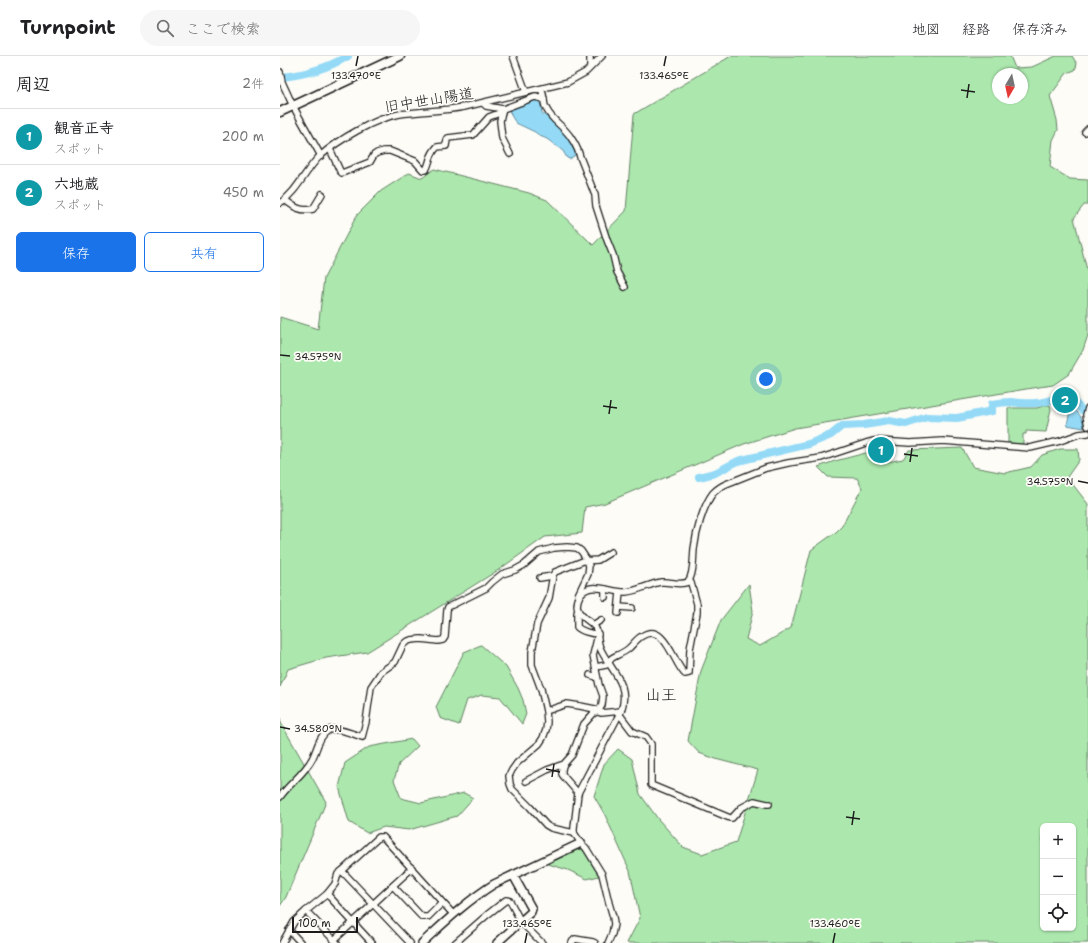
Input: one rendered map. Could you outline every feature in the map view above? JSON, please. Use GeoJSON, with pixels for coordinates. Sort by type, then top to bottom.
{"type":"FeatureCollection","features":[{"type":"Feature","properties":{"kind":"main road"},"geometry":{"type":"LineString","coordinates":[[280,112],[400,56]]}},
{"type":"Feature","properties":{"kind":"street"},"geometry":{"type":"LineString","coordinates":[[330,148],[340,171],[344,173],[370,162],[377,153],[390,151],[415,161],[423,170],[426,170],[429,158],[436,147],[446,146],[448,138],[473,135],[489,117],[511,105],[522,96],[524,93],[513,56]]}},
{"type":"Feature","properties":{"kind":"street"},"geometry":{"type":"LineString","coordinates":[[590,56],[590,67]]}},
{"type":"Feature","properties":{"kind":"street","name":"旧中世山陽道"},"geometry":{"type":"LineString","coordinates":[[282,202],[288,197],[312,164],[330,148],[354,132],[388,117],[399,114],[450,110],[568,82],[586,72],[602,56]]}},
{"type":"Feature","properties":{"kind":"street"},"geometry":{"type":"LineString","coordinates":[[280,73],[293,106],[321,156]]}},
{"type":"Feature","properties":{"kind":"street"},"geometry":{"type":"LineString","coordinates":[[541,89],[544,95],[546,109],[566,131],[578,151],[595,195],[596,206],[613,255],[617,272],[625,287]]}},
{"type":"Feature","properties":{"kind":"street"},"geometry":{"type":"LineString","coordinates":[[511,105],[535,97],[544,99]]}},
{"type":"Feature","properties":{"kind":"street"},"geometry":{"type":"LineString","coordinates":[[483,103],[486,106],[503,110]]}},
{"type":"Feature","properties":{"kind":"street"},"geometry":{"type":"LineString","coordinates":[[503,110],[500,121],[502,138],[510,154]]}},
{"type":"Feature","properties":{"kind":"street"},"geometry":{"type":"LineString","coordinates":[[282,202],[297,209],[313,209],[322,194]]}},
{"type":"Feature","properties":{"kind":"street"},"geometry":{"type":"LineString","coordinates":[[1088,408],[1086,415],[1088,425]]}},
{"type":"Feature","properties":{"kind":"street"},"geometry":{"type":"LineString","coordinates":[[598,636],[577,627],[579,598],[585,590],[590,588],[627,592],[661,582],[680,584],[686,583],[691,576],[697,535],[702,516],[708,502],[720,487],[745,476],[773,467],[822,458],[866,443],[880,441],[910,443],[943,441],[1025,448],[1064,440],[1079,434],[1088,433]]}},
{"type":"Feature","properties":{"kind":"street"},"geometry":{"type":"LineString","coordinates":[[280,797],[304,771],[312,760],[322,736],[329,730],[336,729],[362,736],[366,722],[371,687],[381,672],[395,662],[406,642],[421,639],[438,641],[443,640],[445,637],[446,610],[448,607],[486,588],[502,574],[515,570],[524,565],[539,552],[554,548],[577,548],[587,560],[589,569],[586,579],[575,601],[575,605],[581,615],[593,625],[598,636],[600,648],[618,675],[624,701],[621,713],[578,793],[574,828],[574,833],[586,848],[602,874],[614,924],[608,943]]}},
{"type":"Feature","properties":{"kind":"street"},"geometry":{"type":"LineString","coordinates":[[574,833],[551,828],[546,825],[512,789],[509,776],[517,764],[540,744],[547,722],[541,689],[532,665],[532,652],[537,624],[549,598],[552,576],[555,572],[587,560],[598,560],[611,552]]}},
{"type":"Feature","properties":{"kind":"street"},"geometry":{"type":"LineString","coordinates":[[540,578],[552,576]]}},
{"type":"Feature","properties":{"kind":"street"},"geometry":{"type":"LineString","coordinates":[[596,667],[606,665],[613,658],[628,649],[642,635],[654,633],[665,642],[673,653],[681,671],[685,674],[689,673],[690,649],[697,613],[697,604],[689,580]]}},
{"type":"Feature","properties":{"kind":"street"},"geometry":{"type":"LineString","coordinates":[[605,589],[605,597]]}},
{"type":"Feature","properties":{"kind":"street"},"geometry":{"type":"LineString","coordinates":[[620,592],[618,610],[632,608]]}},
{"type":"Feature","properties":{"kind":"street"},"geometry":{"type":"LineString","coordinates":[[593,625],[601,620]]}},
{"type":"Feature","properties":{"kind":"street"},"geometry":{"type":"LineString","coordinates":[[578,793],[562,774],[562,770],[563,765],[572,755],[584,724],[599,710],[602,705],[603,696],[599,685],[593,655],[598,636]]}},
{"type":"Feature","properties":{"kind":"street"},"geometry":{"type":"LineString","coordinates":[[590,675],[598,677]]}},
{"type":"Feature","properties":{"kind":"street"},"geometry":{"type":"LineString","coordinates":[[546,711],[567,704],[596,709],[601,713],[621,713]]}},
{"type":"Feature","properties":{"kind":"street"},"geometry":{"type":"LineString","coordinates":[[621,713],[632,731],[646,737],[651,744],[650,785],[730,818],[732,818],[741,808],[754,801],[769,804]]}},
{"type":"Feature","properties":{"kind":"street"},"geometry":{"type":"LineString","coordinates":[[526,781],[547,770],[563,765]]}},
{"type":"Feature","properties":{"kind":"street"},"geometry":{"type":"LineString","coordinates":[[282,943],[294,922],[327,894],[335,884],[338,874],[379,837],[383,837],[453,914]]}},
{"type":"Feature","properties":{"kind":"street"},"geometry":{"type":"LineString","coordinates":[[422,943],[453,914],[481,892],[494,884],[581,843]]}},
{"type":"Feature","properties":{"kind":"street"},"geometry":{"type":"LineString","coordinates":[[306,911],[336,941],[353,923],[412,868]]}},
{"type":"Feature","properties":{"kind":"street"},"geometry":{"type":"LineString","coordinates":[[342,871],[410,943]]}},
{"type":"Feature","properties":{"kind":"street"},"geometry":{"type":"LineString","coordinates":[[497,943],[521,922],[532,909],[513,875]]}},
{"type":"Feature","properties":{"kind":"street"},"geometry":{"type":"LineString","coordinates":[[393,886],[422,917],[428,917],[442,903]]}},
{"type":"Feature","properties":{"kind":"street"},"geometry":{"type":"LineString","coordinates":[[327,894],[372,943]]}},
{"type":"Feature","properties":{"kind":"street"},"geometry":{"type":"LineString","coordinates":[[455,943],[506,900],[510,901],[521,922],[538,942]]}},
{"type":"Feature","properties":{"kind":"street"},"geometry":{"type":"LineString","coordinates":[[289,930],[301,943]]}},
{"type":"Feature","properties":{"kind":"street"},"geometry":{"type":"LineString","coordinates":[[571,943],[575,939],[595,943]]}},
{"type":"Feature","properties":{"kind":"green space"},"geometry":{"type":"Polygon","coordinates":[[[731,56],[1010,56],[1015,68],[1032,67],[1056,56],[1072,56],[1077,64],[1075,70],[1067,73],[1050,96],[1057,120],[1058,130],[1053,140],[1050,167],[1070,179],[1088,180],[1088,205],[1084,205],[1074,218],[1088,274],[1088,335],[1083,350],[1069,374],[1053,385],[795,428],[744,444],[605,503],[585,507],[582,533],[545,537],[500,569],[367,652],[326,658],[288,669],[280,687],[280,317],[318,329],[324,278],[357,215],[381,191],[409,173],[422,178],[434,169],[529,193],[547,200],[593,245],[626,211],[634,114],[731,56]]]}},
{"type":"Feature","properties":{"kind":"green space"},"geometry":{"type":"Polygon","coordinates":[[[1050,405],[1051,409],[1046,432],[1026,431],[1026,434],[1023,434],[1023,444],[1008,443],[1008,408],[1037,408],[1050,405]]]}},
{"type":"Feature","properties":{"kind":"green space"},"geometry":{"type":"Polygon","coordinates":[[[885,448],[882,463],[903,459],[909,450],[962,448],[973,467],[1005,473],[1031,467],[1042,455],[1060,449],[1078,449],[1079,460],[1067,477],[1088,504],[1088,943],[627,943],[640,918],[630,871],[605,815],[594,796],[604,764],[618,749],[632,759],[640,794],[658,819],[683,847],[702,854],[736,842],[758,770],[699,753],[688,741],[701,671],[721,620],[749,584],[753,611],[746,639],[760,646],[791,628],[811,550],[842,526],[862,488],[857,478],[828,477],[818,467],[885,448]]]}},
{"type":"Feature","properties":{"kind":"green space"},"geometry":{"type":"Polygon","coordinates":[[[481,645],[506,667],[518,688],[523,700],[526,714],[522,724],[500,697],[482,695],[467,700],[459,725],[440,718],[436,707],[464,652],[481,645]]]}},
{"type":"Feature","properties":{"kind":"green space"},"geometry":{"type":"Polygon","coordinates":[[[280,717],[281,723],[326,802],[286,897],[280,906],[280,717]]]}},
{"type":"Feature","properties":{"kind":"green space"},"geometry":{"type":"Polygon","coordinates":[[[412,739],[418,746],[399,764],[394,780],[401,798],[421,803],[464,793],[473,798],[457,816],[409,830],[384,827],[367,833],[349,822],[339,787],[345,763],[369,747],[412,739]]]}},
{"type":"Feature","properties":{"kind":"green space"},"geometry":{"type":"Polygon","coordinates":[[[579,849],[583,850],[599,876],[587,879],[568,870],[548,864],[579,849]]]}},
{"type":"Feature","properties":{"kind":"water"},"geometry":{"type":"Polygon","coordinates":[[[535,100],[539,101],[542,113],[562,131],[574,147],[577,153],[570,159],[567,158],[563,151],[547,139],[516,123],[512,117],[509,110],[515,106],[535,100]]]}},
{"type":"Feature","properties":{"kind":"water"},"geometry":{"type":"Polygon","coordinates":[[[1071,406],[1080,416],[1084,428],[1067,425],[1071,406]]]}},
{"type":"Feature","properties":{"kind":"waterway"},"geometry":{"type":"LineString","coordinates":[[280,77],[298,75],[315,70],[348,56]]}},
{"type":"Feature","properties":{"kind":"waterway"},"geometry":{"type":"LineString","coordinates":[[699,477],[715,473],[738,461],[809,444],[831,435],[842,426],[864,425],[889,421],[906,424],[927,417],[957,418],[992,411],[992,404],[1009,402],[1040,403],[1066,397],[1070,398],[1082,410]]}},
{"type":"Feature","properties":{"kind":"place","name":"六地蔵"},"geometry":{"type":"Point","coordinates":[1065,400]}},
{"type":"Feature","properties":{"kind":"place","name":"観音正寺"},"geometry":{"type":"Point","coordinates":[881,450]}},
{"type":"Feature","properties":{"kind":"district","name":"山王"},"geometry":{"type":"Point","coordinates":[661,694]}}]}
